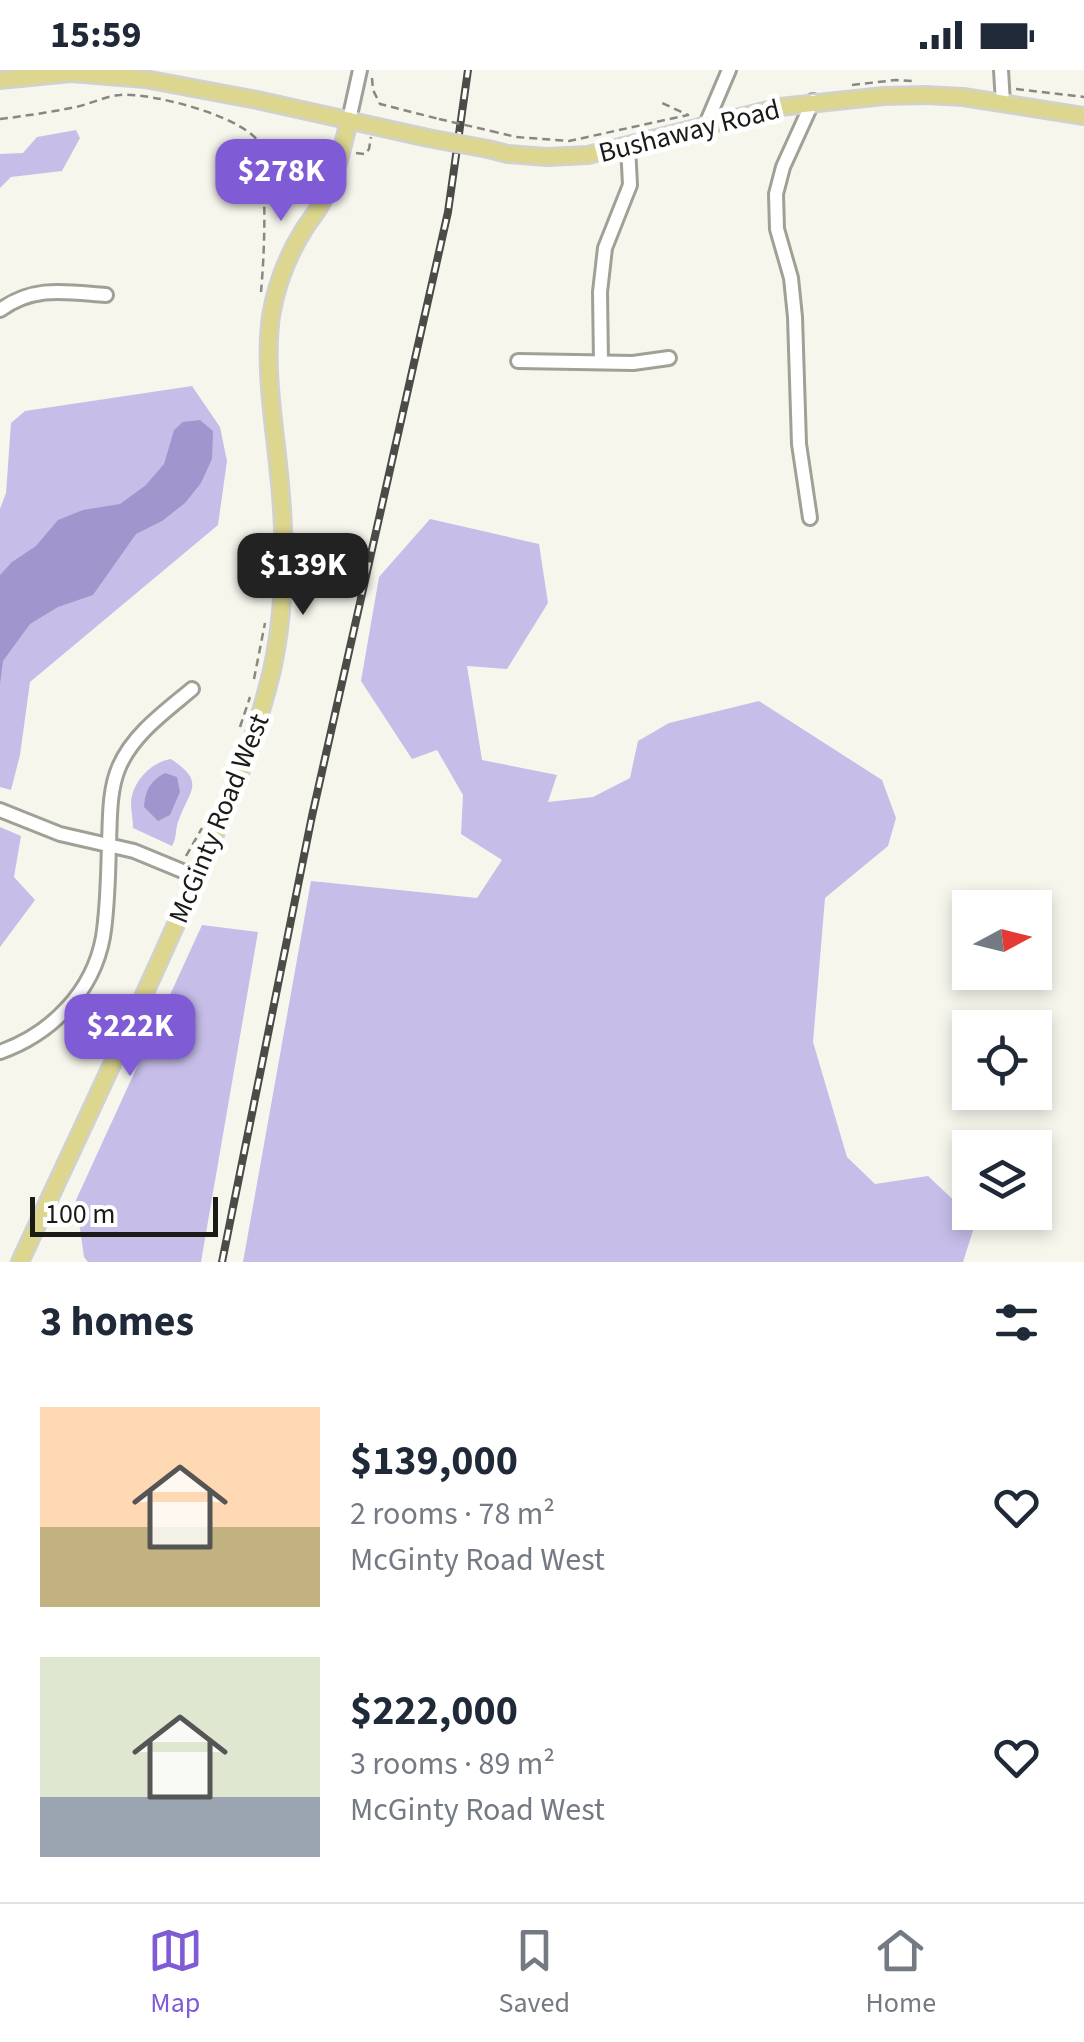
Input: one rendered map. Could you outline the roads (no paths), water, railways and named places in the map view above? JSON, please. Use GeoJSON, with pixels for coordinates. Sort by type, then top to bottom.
{"type":"FeatureCollection","features":[{"type":"Feature","properties":{"kind":"main road","name":"Bushaway Road"},"geometry":{"type":"LineString","coordinates":[[0,80],[71,74],[144,79],[508,154],[575,157],[814,101],[926,95],[1003,102],[1084,116]]}},
{"type":"Feature","properties":{"kind":"main road","name":"McGinty Road West"},"geometry":{"type":"LineString","coordinates":[[20,1262],[197,877],[258,720],[281,611],[285,543],[270,393],[269,338],[274,297],[300,235],[322,202],[338,163],[349,120]]}},
{"type":"Feature","properties":{"kind":"street"},"geometry":{"type":"LineString","coordinates":[[349,120],[360,70]]}},
{"type":"Feature","properties":{"kind":"street"},"geometry":{"type":"LineString","coordinates":[[706,124],[729,70]]}},
{"type":"Feature","properties":{"kind":"street"},"geometry":{"type":"LineString","coordinates":[[1001,70],[1003,102]]}},
{"type":"Feature","properties":{"kind":"street"},"geometry":{"type":"LineString","coordinates":[[810,518],[800,444],[796,317],[791,278],[777,229],[776,194],[814,101]]}},
{"type":"Feature","properties":{"kind":"street"},"geometry":{"type":"LineString","coordinates":[[600,362],[600,292],[605,248],[630,185],[628,146]]}},
{"type":"Feature","properties":{"kind":"street"},"geometry":{"type":"LineString","coordinates":[[0,310],[16,299],[48,290],[106,295]]}},
{"type":"Feature","properties":{"kind":"street"},"geometry":{"type":"LineString","coordinates":[[518,361],[653,362],[669,358]]}},
{"type":"Feature","properties":{"kind":"street"},"geometry":{"type":"LineString","coordinates":[[0,1052],[40,1034],[64,1014],[88,980],[102,939],[110,804],[118,768],[138,738],[192,689]]}},
{"type":"Feature","properties":{"kind":"street"},"geometry":{"type":"LineString","coordinates":[[0,810],[60,834],[134,851],[197,877]]}},
{"type":"Feature","properties":{"kind":"railway"},"geometry":{"type":"LineString","coordinates":[[222,1262],[312,816],[448,212],[468,70]]}}]}
